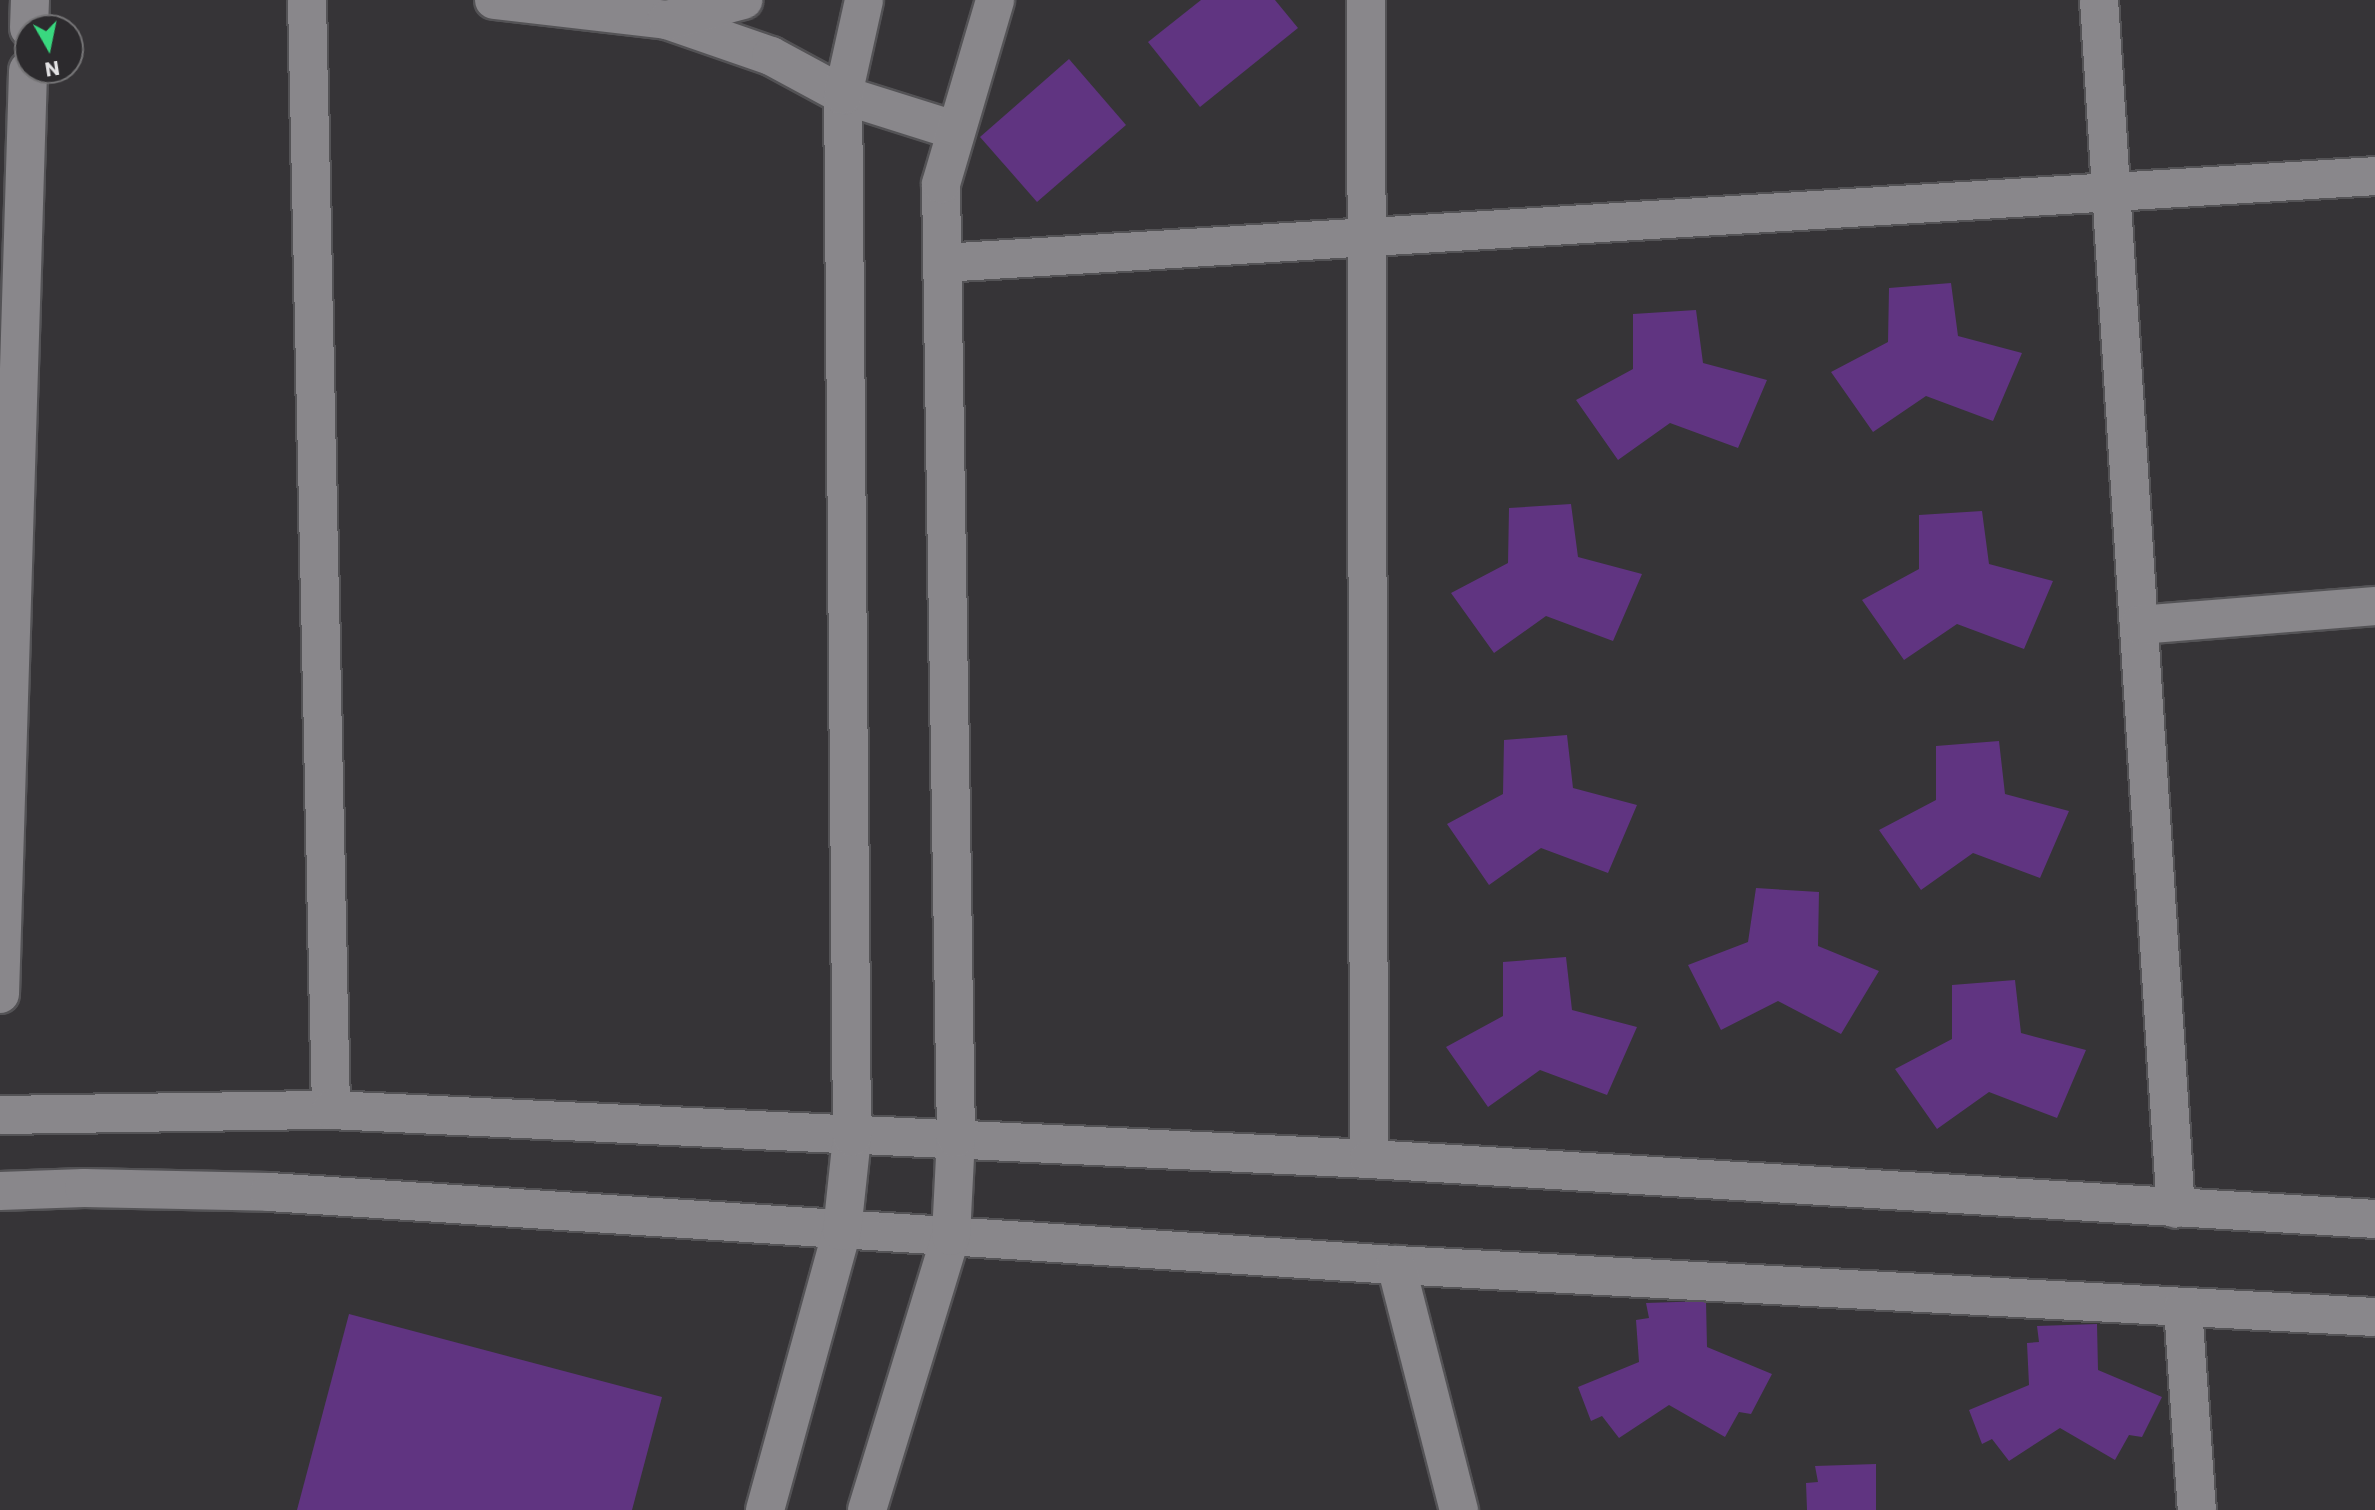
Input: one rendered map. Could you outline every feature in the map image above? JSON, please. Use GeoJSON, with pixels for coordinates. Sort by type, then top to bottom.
{"type":"FeatureCollection","features":[{"type":"Feature","properties":{"kind":"street"},"geometry":{"type":"LineString","coordinates":[[307,0],[331,1110]]}},
{"type":"Feature","properties":{"kind":"street"},"geometry":{"type":"LineString","coordinates":[[494,0],[667,20],[771,56],[843,94],[954,130]]}},
{"type":"Feature","properties":{"kind":"street"},"geometry":{"type":"LineString","coordinates":[[667,20],[743,0]]}},
{"type":"Feature","properties":{"kind":"street"},"geometry":{"type":"LineString","coordinates":[[765,1510],[842,1231],[852,1137],[843,94],[864,0]]}},
{"type":"Feature","properties":{"kind":"street"},"geometry":{"type":"LineString","coordinates":[[867,1510],[951,1236],[956,1138],[941,184],[954,130],[995,0]]}},
{"type":"Feature","properties":{"kind":"street"},"geometry":{"type":"LineString","coordinates":[[1366,0],[1369,1159]]}},
{"type":"Feature","properties":{"kind":"street"},"geometry":{"type":"LineString","coordinates":[[2099,0],[2176,1209]]}},
{"type":"Feature","properties":{"kind":"street"},"geometry":{"type":"LineString","coordinates":[[0,994],[28,84]]}},
{"type":"Feature","properties":{"kind":"street"},"geometry":{"type":"LineString","coordinates":[[942,263],[2375,176]]}},
{"type":"Feature","properties":{"kind":"street"},"geometry":{"type":"LineString","coordinates":[[2139,625],[2375,606]]}},
{"type":"Feature","properties":{"kind":"street"},"geometry":{"type":"LineString","coordinates":[[0,1115],[331,1110],[852,1137],[956,1138],[1369,1159],[2375,1219]]}},
{"type":"Feature","properties":{"kind":"street"},"geometry":{"type":"LineString","coordinates":[[0,1191],[84,1188],[269,1192],[1396,1265],[2375,1317]]}},
{"type":"Feature","properties":{"kind":"street"},"geometry":{"type":"LineString","coordinates":[[1396,1265],[1459,1510]]}},
{"type":"Feature","properties":{"kind":"street"},"geometry":{"type":"LineString","coordinates":[[2183,1307],[2197,1510]]}},
{"type":"Feature","properties":{"kind":"building"},"geometry":{"type":"Polygon","coordinates":[[[1201,0],[1275,0],[1298,28],[1200,107],[1148,42],[1201,0]]]}},
{"type":"Feature","properties":{"kind":"building"},"geometry":{"type":"Polygon","coordinates":[[[1069,59],[1126,125],[1037,202],[980,137],[1069,59]]]}},
{"type":"Feature","properties":{"kind":"building"},"geometry":{"type":"Polygon","coordinates":[[[1951,283],[1958,336],[2022,353],[1993,421],[1926,396],[1873,432],[1831,372],[1888,342],[1889,288],[1951,283]]]}},
{"type":"Feature","properties":{"kind":"building"},"geometry":{"type":"Polygon","coordinates":[[[1696,310],[1703,363],[1767,380],[1738,448],[1670,423],[1618,460],[1576,400],[1633,369],[1633,314],[1696,310]]]}},
{"type":"Feature","properties":{"kind":"building"},"geometry":{"type":"Polygon","coordinates":[[[1571,504],[1578,557],[1642,574],[1613,641],[1546,616],[1494,653],[1451,593],[1508,563],[1509,508],[1571,504]]]}},
{"type":"Feature","properties":{"kind":"building"},"geometry":{"type":"Polygon","coordinates":[[[1982,511],[1989,564],[2053,581],[2024,649],[1957,624],[1904,660],[1862,600],[1919,569],[1919,515],[1982,511]]]}},
{"type":"Feature","properties":{"kind":"building"},"geometry":{"type":"Polygon","coordinates":[[[1567,735],[1573,788],[1637,805],[1608,873],[1541,848],[1489,885],[1447,824],[1503,794],[1504,740],[1567,735]]]}},
{"type":"Feature","properties":{"kind":"building"},"geometry":{"type":"Polygon","coordinates":[[[1999,741],[2005,794],[2069,811],[2040,878],[1973,853],[1921,890],[1879,830],[1936,800],[1936,746],[1999,741]]]}},
{"type":"Feature","properties":{"kind":"building"},"geometry":{"type":"Polygon","coordinates":[[[1756,888],[1819,892],[1818,946],[1879,971],[1841,1034],[1778,1001],[1721,1030],[1688,965],[1748,942],[1756,888]]]}},
{"type":"Feature","properties":{"kind":"building"},"geometry":{"type":"Polygon","coordinates":[[[1566,957],[1572,1010],[1637,1027],[1607,1095],[1540,1070],[1488,1107],[1446,1047],[1503,1016],[1503,962],[1566,957]]]}},
{"type":"Feature","properties":{"kind":"building"},"geometry":{"type":"Polygon","coordinates":[[[2015,980],[2021,1033],[2086,1050],[2057,1118],[1989,1092],[1937,1129],[1895,1069],[1952,1039],[1952,985],[2015,980]]]}},
{"type":"Feature","properties":{"kind":"building"},"geometry":{"type":"Polygon","coordinates":[[[1706,1301],[1707,1347],[1772,1374],[1751,1414],[1739,1412],[1725,1437],[1669,1405],[1619,1438],[1602,1416],[1591,1421],[1578,1387],[1639,1362],[1636,1320],[1649,1318],[1646,1303],[1706,1301]]]}},
{"type":"Feature","properties":{"kind":"building"},"geometry":{"type":"Polygon","coordinates":[[[349,1314],[662,1397],[632,1510],[297,1510],[349,1314]]]}},
{"type":"Feature","properties":{"kind":"building"},"geometry":{"type":"Polygon","coordinates":[[[2097,1324],[2098,1370],[2162,1397],[2142,1437],[2129,1435],[2115,1460],[2060,1428],[2009,1461],[1992,1439],[1982,1444],[1969,1410],[2029,1385],[2027,1343],[2039,1342],[2037,1326],[2097,1324]]]}},
{"type":"Feature","properties":{"kind":"building"},"geometry":{"type":"Polygon","coordinates":[[[1876,1464],[1876,1510],[1807,1510],[1806,1483],[1818,1482],[1815,1466],[1876,1464]]]}}]}
